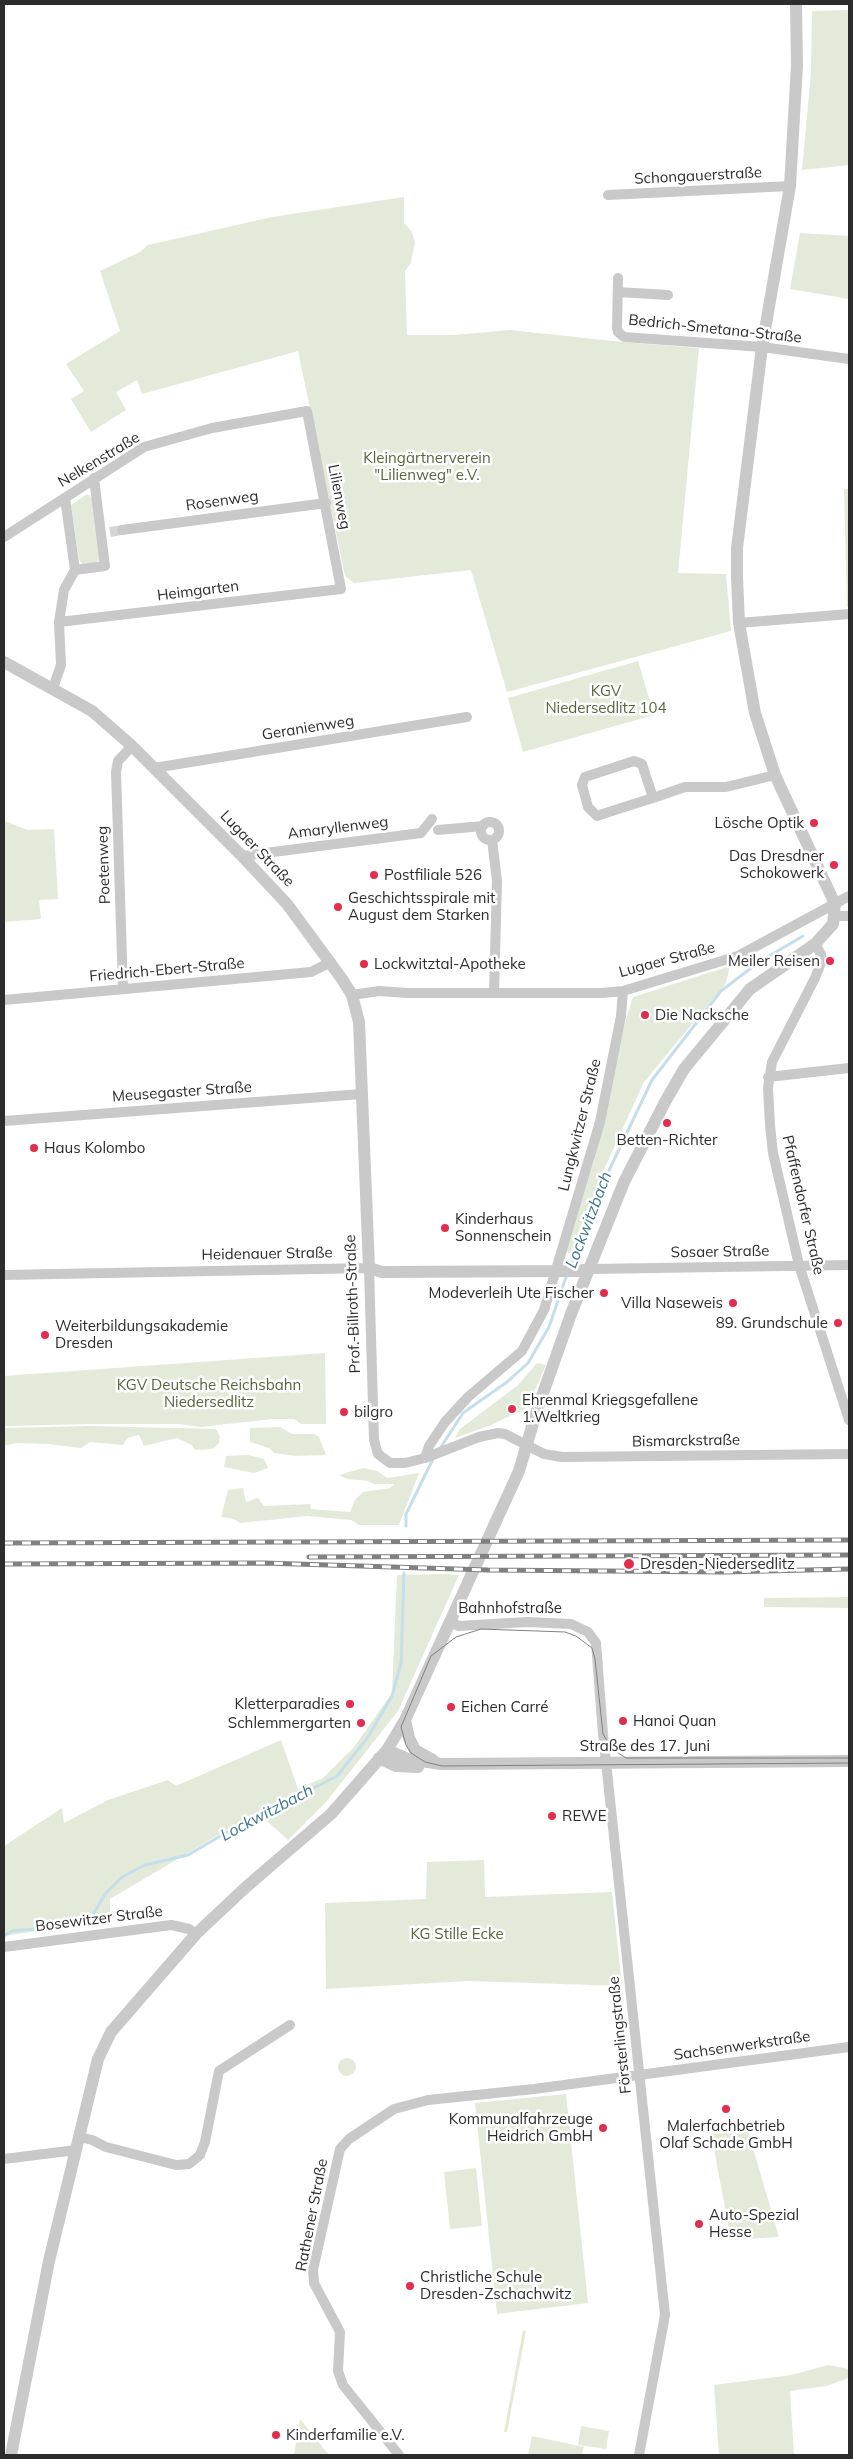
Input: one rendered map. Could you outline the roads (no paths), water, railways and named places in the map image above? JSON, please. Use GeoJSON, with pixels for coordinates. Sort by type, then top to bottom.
{"type":"FeatureCollection","features":[{"type":"Feature","properties":{"kind":"street"},"geometry":{"type":"LineString","coordinates":[[11,2455],[38,2312],[98,2059],[110,2032],[196,1934],[246,1887],[330,1814],[383,1754],[404,1720],[519,1471],[562,1340],[624,1182],[664,1102],[684,1069],[750,988],[815,944],[828,932],[835,910],[775,775],[755,713],[739,623],[737,548],[762,347],[790,186],[797,65],[796,4]]}},
{"type":"Feature","properties":{"kind":"street","name":"Schongauerstraße"},"geometry":{"type":"LineString","coordinates":[[608,195],[790,186]]}},
{"type":"Feature","properties":{"kind":"street","name":"Bedrich-Smetana-Straße"},"geometry":{"type":"LineString","coordinates":[[618,278],[617,328],[624,338],[762,347],[849,359]]}},
{"type":"Feature","properties":{"kind":"street","name":"Bedrich-Smetana-Straße"},"geometry":{"type":"LineString","coordinates":[[618,292],[668,295]]}},
{"type":"Feature","properties":{"kind":"street","name":"Nelkenstraße"},"geometry":{"type":"LineString","coordinates":[[4,537],[144,447],[212,428],[307,411]]}},
{"type":"Feature","properties":{"kind":"street","name":"Lilienweg"},"geometry":{"type":"LineString","coordinates":[[307,411],[341,589]]}},
{"type":"Feature","properties":{"kind":"street"},"geometry":{"type":"LineString","coordinates":[[75,570],[106,566],[106,532],[94,478]]}},
{"type":"Feature","properties":{"kind":"street"},"geometry":{"type":"LineString","coordinates":[[53,688],[61,665],[59,622],[64,590],[75,570],[65,498]]}},
{"type":"Feature","properties":{"kind":"street","name":"Rosenweg"},"geometry":{"type":"LineString","coordinates":[[122,530],[326,503]]}},
{"type":"Feature","properties":{"kind":"street","name":"Heimgarten"},"geometry":{"type":"LineString","coordinates":[[59,622],[341,589]]}},
{"type":"Feature","properties":{"kind":"street"},"geometry":{"type":"LineString","coordinates":[[739,623],[849,614]]}},
{"type":"Feature","properties":{"kind":"street","name":"Lugaer Straße"},"geometry":{"type":"LineString","coordinates":[[4,662],[92,711],[132,746],[242,856],[292,910],[331,962],[352,995],[379,991],[407,993],[602,993],[623,990],[732,959],[835,910],[849,896]]}},
{"type":"Feature","properties":{"kind":"street","name":"Geranienweg"},"geometry":{"type":"LineString","coordinates":[[154,768],[467,717]]}},
{"type":"Feature","properties":{"kind":"street","name":"Poetenweg"},"geometry":{"type":"LineString","coordinates":[[123,989],[116,772],[118,761],[132,746]]}},
{"type":"Feature","properties":{"kind":"street"},"geometry":{"type":"LineString","coordinates":[[653,798],[642,764],[634,761],[585,777],[582,786],[588,807],[597,816],[653,798],[685,787],[707,785],[726,787],[775,775]]}},
{"type":"Feature","properties":{"kind":"street","name":"Amaryllenweg"},"geometry":{"type":"LineString","coordinates":[[242,856],[421,833],[432,819]]}},
{"type":"Feature","properties":{"kind":"street"},"geometry":{"type":"LineString","coordinates":[[438,830],[483,826],[482,832],[484,837],[492,840],[497,881],[494,992]]}},
{"type":"Feature","properties":{"kind":"street"},"geometry":{"type":"LineString","coordinates":[[835,910],[849,916]]}},
{"type":"Feature","properties":{"kind":"street","name":"Pfaffendorfer Straße"},"geometry":{"type":"LineString","coordinates":[[815,944],[821,954],[821,963],[776,1051],[768,1077],[773,1153],[799,1265],[849,1420]]}},
{"type":"Feature","properties":{"kind":"street","name":"Friedrich-Ebert-Straße"},"geometry":{"type":"LineString","coordinates":[[4,1000],[311,972],[331,962]]}},
{"type":"Feature","properties":{"kind":"street","name":"Lungkwitzer Straße"},"geometry":{"type":"LineString","coordinates":[[426,1458],[429,1446],[468,1397],[522,1352],[544,1310],[600,1122],[622,1016],[623,990]]}},
{"type":"Feature","properties":{"kind":"street","name":"Prof.-Billroth-Straße"},"geometry":{"type":"LineString","coordinates":[[352,995],[360,1022],[375,1447],[383,1459],[390,1462],[405,1463],[426,1458],[479,1437],[498,1433],[505,1434],[526,1445]]}},
{"type":"Feature","properties":{"kind":"street"},"geometry":{"type":"LineString","coordinates":[[768,1077],[849,1068]]}},
{"type":"Feature","properties":{"kind":"street","name":"Meusegaster Straße"},"geometry":{"type":"LineString","coordinates":[[4,1121],[362,1094]]}},
{"type":"Feature","properties":{"kind":"street","name":"Sosaer Straße"},"geometry":{"type":"LineString","coordinates":[[591,1269],[849,1265]]}},
{"type":"Feature","properties":{"kind":"street","name":"Heidenauer Straße"},"geometry":{"type":"LineString","coordinates":[[4,1274],[369,1268],[382,1272],[577,1271],[591,1269]]}},
{"type":"Feature","properties":{"kind":"street","name":"Bismarckstraße"},"geometry":{"type":"LineString","coordinates":[[526,1445],[544,1454],[562,1457],[849,1454]]}},
{"type":"Feature","properties":{"kind":"street","name":"Bahnhofstraße"},"geometry":{"type":"LineString","coordinates":[[449,1622],[459,1626],[527,1622],[570,1624]]}},
{"type":"Feature","properties":{"kind":"street","name":"Försterlingstraße"},"geometry":{"type":"LineString","coordinates":[[570,1624],[588,1632],[596,1642],[665,2315],[639,2455]]}},
{"type":"Feature","properties":{"kind":"street"},"geometry":{"type":"LineString","coordinates":[[404,1720],[409,1738],[415,1750],[441,1764]]}},
{"type":"Feature","properties":{"kind":"street","name":"Straße des 17. Juni"},"geometry":{"type":"LineString","coordinates":[[383,1754],[396,1766],[607,1762],[849,1761]]}},
{"type":"Feature","properties":{"kind":"street","name":"Bosewitzer Straße"},"geometry":{"type":"LineString","coordinates":[[9,1946],[171,1925],[189,1929],[196,1934]]}},
{"type":"Feature","properties":{"kind":"street"},"geometry":{"type":"LineString","coordinates":[[4,2159],[92,2140],[106,2147],[176,2165],[188,2164],[200,2155],[205,2142],[219,2071],[290,2025]]}},
{"type":"Feature","properties":{"kind":"street","name":"Sachsenwerkstraße"},"geometry":{"type":"LineString","coordinates":[[640,2075],[849,2047]]}},
{"type":"Feature","properties":{"kind":"street","name":"Rathener Straße"},"geometry":{"type":"LineString","coordinates":[[399,2455],[343,2385],[338,2370],[340,2332],[314,2283],[313,2270],[340,2150],[348,2139],[368,2125],[394,2109],[409,2104],[640,2075]]}},
{"type":"Feature","properties":{"kind":"waterway","name":"Lockwitzbach"},"geometry":{"type":"LineString","coordinates":[[570,1268],[603,1183],[652,1080],[721,991],[759,962],[803,936]]}},
{"type":"Feature","properties":{"kind":"waterway","name":"Lockwitzbach"},"geometry":{"type":"LineString","coordinates":[[439,1450],[463,1413],[507,1382],[528,1363],[549,1327],[567,1274]]}},
{"type":"Feature","properties":{"kind":"waterway","name":"Lockwitzbach"},"geometry":{"type":"LineString","coordinates":[[406,1526],[406,1514],[434,1457]]}},
{"type":"Feature","properties":{"kind":"waterway","name":"Lockwitzbach"},"geometry":{"type":"LineString","coordinates":[[4,1936],[12,1931],[67,1926],[92,1916],[106,1893],[122,1877],[145,1865],[188,1855],[229,1831],[337,1776],[368,1737],[392,1696],[401,1663],[404,1573]]}},
{"type":"Feature","properties":{"kind":"tunnel"},"geometry":{"type":"LineString","coordinates":[[110,532],[122,530]]}},
{"type":"Feature","properties":{"kind":"tram line"},"geometry":{"type":"LineString","coordinates":[[849,1758],[626,1758],[612,1749],[603,1734],[595,1659],[592,1648],[576,1636],[565,1632],[481,1629],[456,1637],[431,1656],[401,1727],[406,1745],[411,1753],[425,1762],[442,1766],[849,1763]]}},
{"type":"Feature","properties":{"kind":"railway"},"geometry":{"type":"LineString","coordinates":[[4,1543],[849,1540]]}},
{"type":"Feature","properties":{"kind":"railway"},"geometry":{"type":"LineString","coordinates":[[309,1557],[849,1555]]}},
{"type":"Feature","properties":{"kind":"railway"},"geometry":{"type":"LineString","coordinates":[[4,1564],[264,1563],[488,1570],[724,1572],[849,1569]]}},
{"type":"Feature","properties":{"kind":"place","name":"Lösche Optik"},"geometry":{"type":"Point","coordinates":[814,823]}},
{"type":"Feature","properties":{"kind":"place","name":"Das Dresdner Schokowerk"},"geometry":{"type":"Point","coordinates":[834,865]}},
{"type":"Feature","properties":{"kind":"place","name":"Postfiliale 526"},"geometry":{"type":"Point","coordinates":[374,875]}},
{"type":"Feature","properties":{"kind":"place","name":"Geschichtsspirale mit August dem Starken"},"geometry":{"type":"Point","coordinates":[338,907]}},
{"type":"Feature","properties":{"kind":"place","name":"Meiler Reisen"},"geometry":{"type":"Point","coordinates":[830,961]}},
{"type":"Feature","properties":{"kind":"place","name":"Lockwitztal-Apotheke"},"geometry":{"type":"Point","coordinates":[364,964]}},
{"type":"Feature","properties":{"kind":"place","name":"Die Nacksche"},"geometry":{"type":"Point","coordinates":[645,1015]}},
{"type":"Feature","properties":{"kind":"place","name":"Betten-Richter"},"geometry":{"type":"Point","coordinates":[667,1123]}},
{"type":"Feature","properties":{"kind":"place","name":"Haus Kolombo"},"geometry":{"type":"Point","coordinates":[34,1148]}},
{"type":"Feature","properties":{"kind":"place","name":"Kinderhaus Sonnenschein"},"geometry":{"type":"Point","coordinates":[445,1228]}},
{"type":"Feature","properties":{"kind":"place","name":"Modeverleih Ute Fischer"},"geometry":{"type":"Point","coordinates":[604,1293]}},
{"type":"Feature","properties":{"kind":"place","name":"Villa Naseweis"},"geometry":{"type":"Point","coordinates":[733,1303]}},
{"type":"Feature","properties":{"kind":"place","name":"89. Grundschule"},"geometry":{"type":"Point","coordinates":[838,1323]}},
{"type":"Feature","properties":{"kind":"place","name":"Weiterbildungsakademie Dresden"},"geometry":{"type":"Point","coordinates":[45,1335]}},
{"type":"Feature","properties":{"kind":"place","name":"Ehrenmal Kriegsgefallene 1.Weltkrieg"},"geometry":{"type":"Point","coordinates":[512,1409]}},
{"type":"Feature","properties":{"kind":"place","name":"bilgro"},"geometry":{"type":"Point","coordinates":[344,1412]}},
{"type":"Feature","properties":{"kind":"place","name":"Dresden-Niedersedlitz"},"geometry":{"type":"Point","coordinates":[629,1564]}},
{"type":"Feature","properties":{"kind":"place","name":"Kletterparadies"},"geometry":{"type":"Point","coordinates":[350,1704]}},
{"type":"Feature","properties":{"kind":"place","name":"Eichen Carré"},"geometry":{"type":"Point","coordinates":[451,1707]}},
{"type":"Feature","properties":{"kind":"place","name":"Hanoi Quan"},"geometry":{"type":"Point","coordinates":[623,1721]}},
{"type":"Feature","properties":{"kind":"place","name":"Schlemmergarten"},"geometry":{"type":"Point","coordinates":[361,1723]}},
{"type":"Feature","properties":{"kind":"place","name":"REWE"},"geometry":{"type":"Point","coordinates":[552,1816]}},
{"type":"Feature","properties":{"kind":"place","name":"Malerfachbetrieb Olaf Schade GmbH"},"geometry":{"type":"Point","coordinates":[726,2109]}},
{"type":"Feature","properties":{"kind":"place","name":"Kommunalfahrzeuge Heidrich GmbH"},"geometry":{"type":"Point","coordinates":[603,2128]}},
{"type":"Feature","properties":{"kind":"place","name":"Auto-Spezial Hesse"},"geometry":{"type":"Point","coordinates":[699,2224]}},
{"type":"Feature","properties":{"kind":"place","name":"Christliche Schule Dresden-Zschachwitz"},"geometry":{"type":"Point","coordinates":[410,2286]}},
{"type":"Feature","properties":{"kind":"place","name":"Kinderfamilie e.V."},"geometry":{"type":"Point","coordinates":[276,2435]}},
{"type":"Feature","properties":{"kind":"park label","name":"Kleingärtnerverein \"Lilienweg\" e.V."},"geometry":{"type":"Point","coordinates":[427,466]}},
{"type":"Feature","properties":{"kind":"park label","name":"KGV Niedersedlitz 104"},"geometry":{"type":"Point","coordinates":[606,700]}},
{"type":"Feature","properties":{"kind":"park label","name":"KGV Deutsche Reichsbahn Niedersedlitz"},"geometry":{"type":"Point","coordinates":[209,1394]}},
{"type":"Feature","properties":{"kind":"park label","name":"KG Stille Ecke"},"geometry":{"type":"Point","coordinates":[457,1934]}}]}
